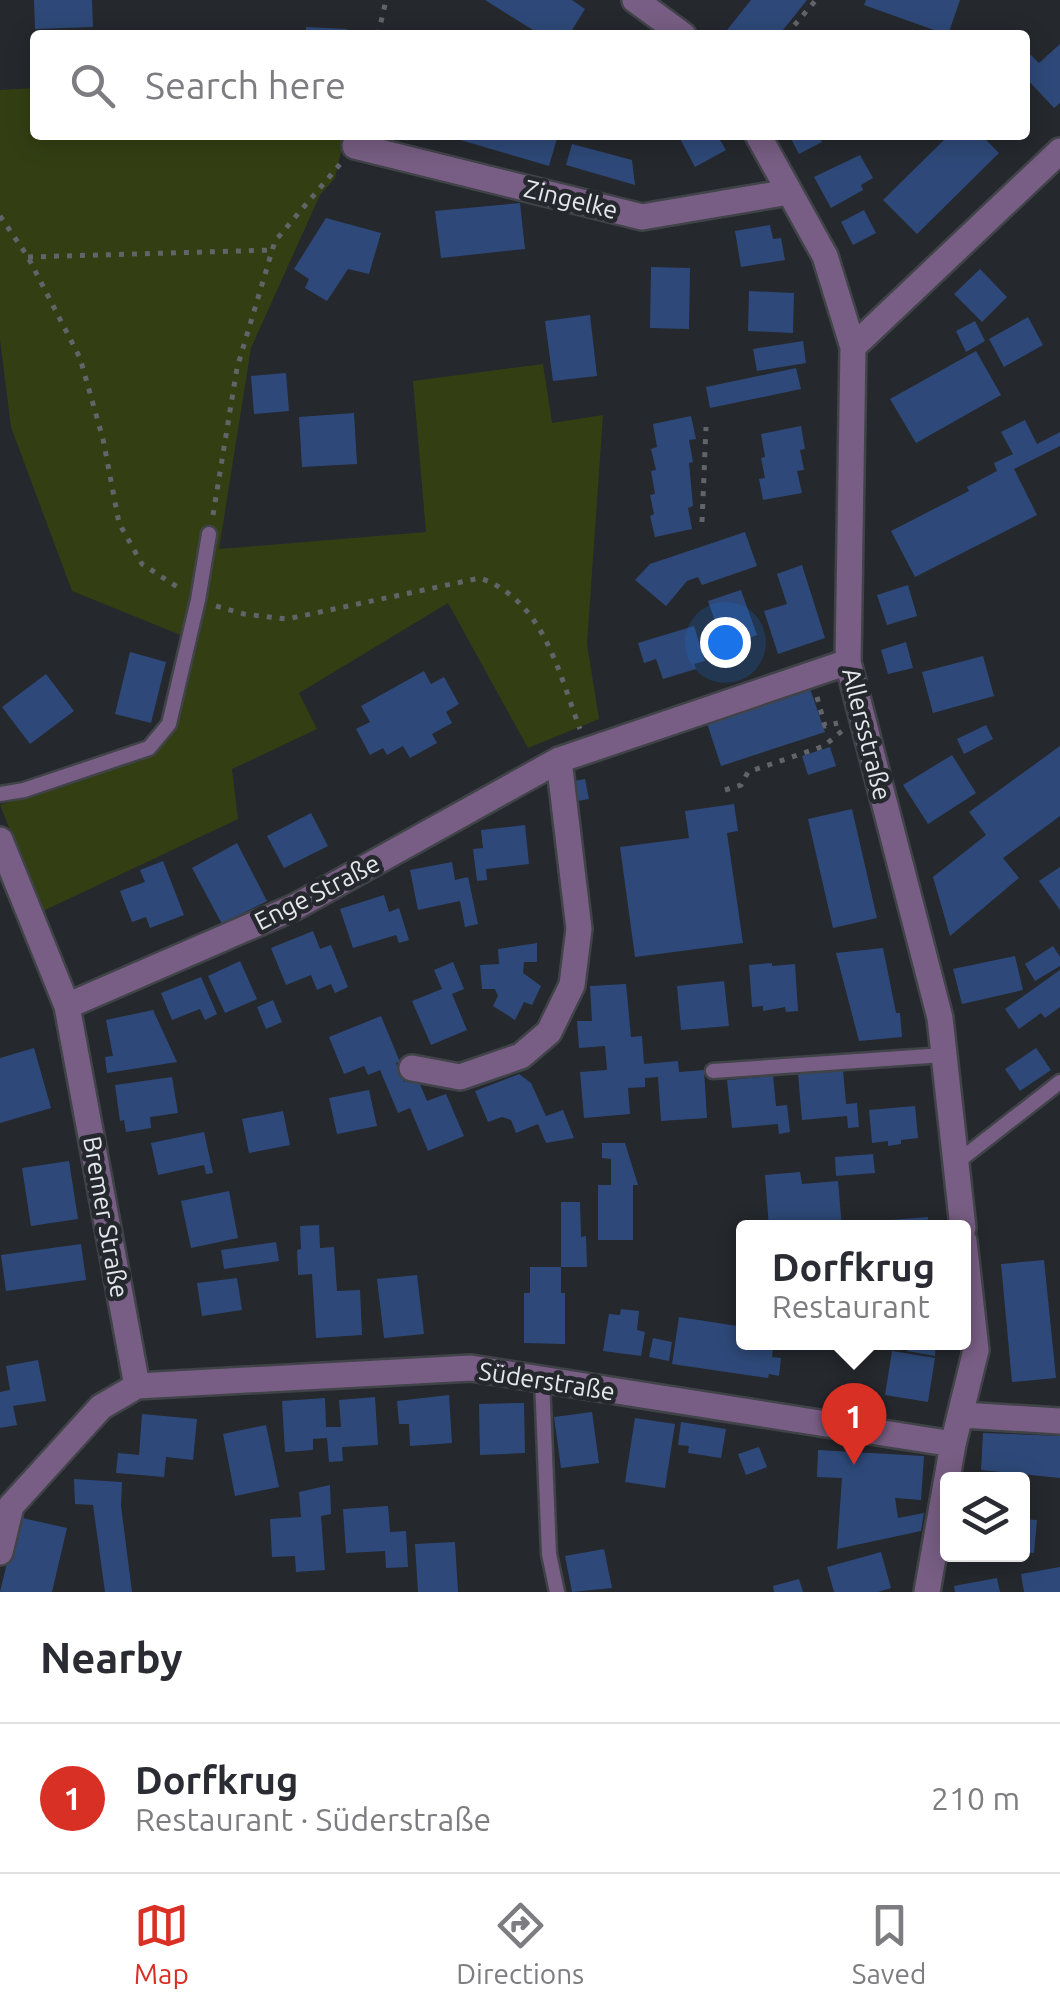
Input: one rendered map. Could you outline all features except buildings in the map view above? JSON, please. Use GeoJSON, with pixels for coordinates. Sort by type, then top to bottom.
{"type":"FeatureCollection","features":[{"type":"Feature","properties":{"kind":"street"},"geometry":{"type":"LineString","coordinates":[[634,0],[677,30]]}},
{"type":"Feature","properties":{"kind":"street","name":"Allersstraße"},"geometry":{"type":"LineString","coordinates":[[761,140],[825,256],[853,347],[848,662],[852,728],[940,1018],[961,1220]]}},
{"type":"Feature","properties":{"kind":"street","name":"Zingelke"},"geometry":{"type":"LineString","coordinates":[[355,146],[642,217],[789,192]]}},
{"type":"Feature","properties":{"kind":"street"},"geometry":{"type":"LineString","coordinates":[[853,347],[1060,150]]}},
{"type":"Feature","properties":{"kind":"street","name":"Enge Straße"},"geometry":{"type":"LineString","coordinates":[[67,1006],[295,908],[559,760],[848,662]]}},
{"type":"Feature","properties":{"kind":"street"},"geometry":{"type":"LineString","coordinates":[[412,1068],[460,1077],[521,1056],[549,1032],[572,985],[579,929],[559,760]]}},
{"type":"Feature","properties":{"kind":"street","name":"Bremer Straße"},"geometry":{"type":"LineString","coordinates":[[0,840],[67,1006],[137,1386]]}},
{"type":"Feature","properties":{"kind":"street"},"geometry":{"type":"LineString","coordinates":[[927,1592],[953,1444],[976,1350],[971,1305]]}},
{"type":"Feature","properties":{"kind":"street","name":"Süderstraße"},"geometry":{"type":"LineString","coordinates":[[137,1386],[471,1368],[953,1444]]}},
{"type":"Feature","properties":{"kind":"street"},"geometry":{"type":"LineString","coordinates":[[0,1552],[11,1506],[100,1406],[137,1386]]}},
{"type":"Feature","properties":{"kind":"street"},"geometry":{"type":"LineString","coordinates":[[962,1414],[1060,1421]]}},
{"type":"Feature","properties":{"kind":"lane"},"geometry":{"type":"LineString","coordinates":[[0,794],[24,790],[149,748],[169,724],[210,534]]}},
{"type":"Feature","properties":{"kind":"lane"},"geometry":{"type":"LineString","coordinates":[[713,1071],[944,1055]]}},
{"type":"Feature","properties":{"kind":"lane"},"geometry":{"type":"LineString","coordinates":[[956,1164],[1060,1082]]}},
{"type":"Feature","properties":{"kind":"lane"},"geometry":{"type":"LineString","coordinates":[[542,1379],[547,1517],[557,1592]]}},
{"type":"Feature","properties":{"kind":"path"},"geometry":{"type":"LineString","coordinates":[[379,30],[386,0]]}},
{"type":"Feature","properties":{"kind":"path"},"geometry":{"type":"LineString","coordinates":[[790,30],[816,0]]}},
{"type":"Feature","properties":{"kind":"path"},"geometry":{"type":"LineString","coordinates":[[210,534],[237,368],[275,241],[355,146]]}},
{"type":"Feature","properties":{"kind":"path"},"geometry":{"type":"LineString","coordinates":[[0,216],[28,257],[80,358],[103,439],[118,522],[142,564],[198,600],[244,614],[288,619],[456,581],[480,578],[502,586],[541,628],[588,750]]}},
{"type":"Feature","properties":{"kind":"path"},"geometry":{"type":"LineString","coordinates":[[28,257],[272,250]]}},
{"type":"Feature","properties":{"kind":"path"},"geometry":{"type":"LineString","coordinates":[[702,522],[706,427]]}},
{"type":"Feature","properties":{"kind":"path"},"geometry":{"type":"LineString","coordinates":[[810,675],[825,726],[838,723],[852,728]]}},
{"type":"Feature","properties":{"kind":"path"},"geometry":{"type":"LineString","coordinates":[[726,790],[741,785],[748,772],[824,746],[852,728]]}},
{"type":"Feature","properties":{"kind":"green space"},"geometry":{"type":"Polygon","coordinates":[[[30,88],[30,140],[344,140],[335,178],[320,195],[251,348],[219,549],[426,532],[413,381],[543,364],[552,423],[603,415],[587,644],[599,719],[528,748],[448,603],[299,693],[317,729],[232,769],[238,819],[43,911],[0,805],[154,755],[176,727],[198,642],[72,591],[11,427],[0,339],[0,90],[30,88]]]}},
{"type":"Feature","properties":{"kind":"place","name":"Dorfkrug"},"geometry":{"type":"Point","coordinates":[854,1465]}}]}
